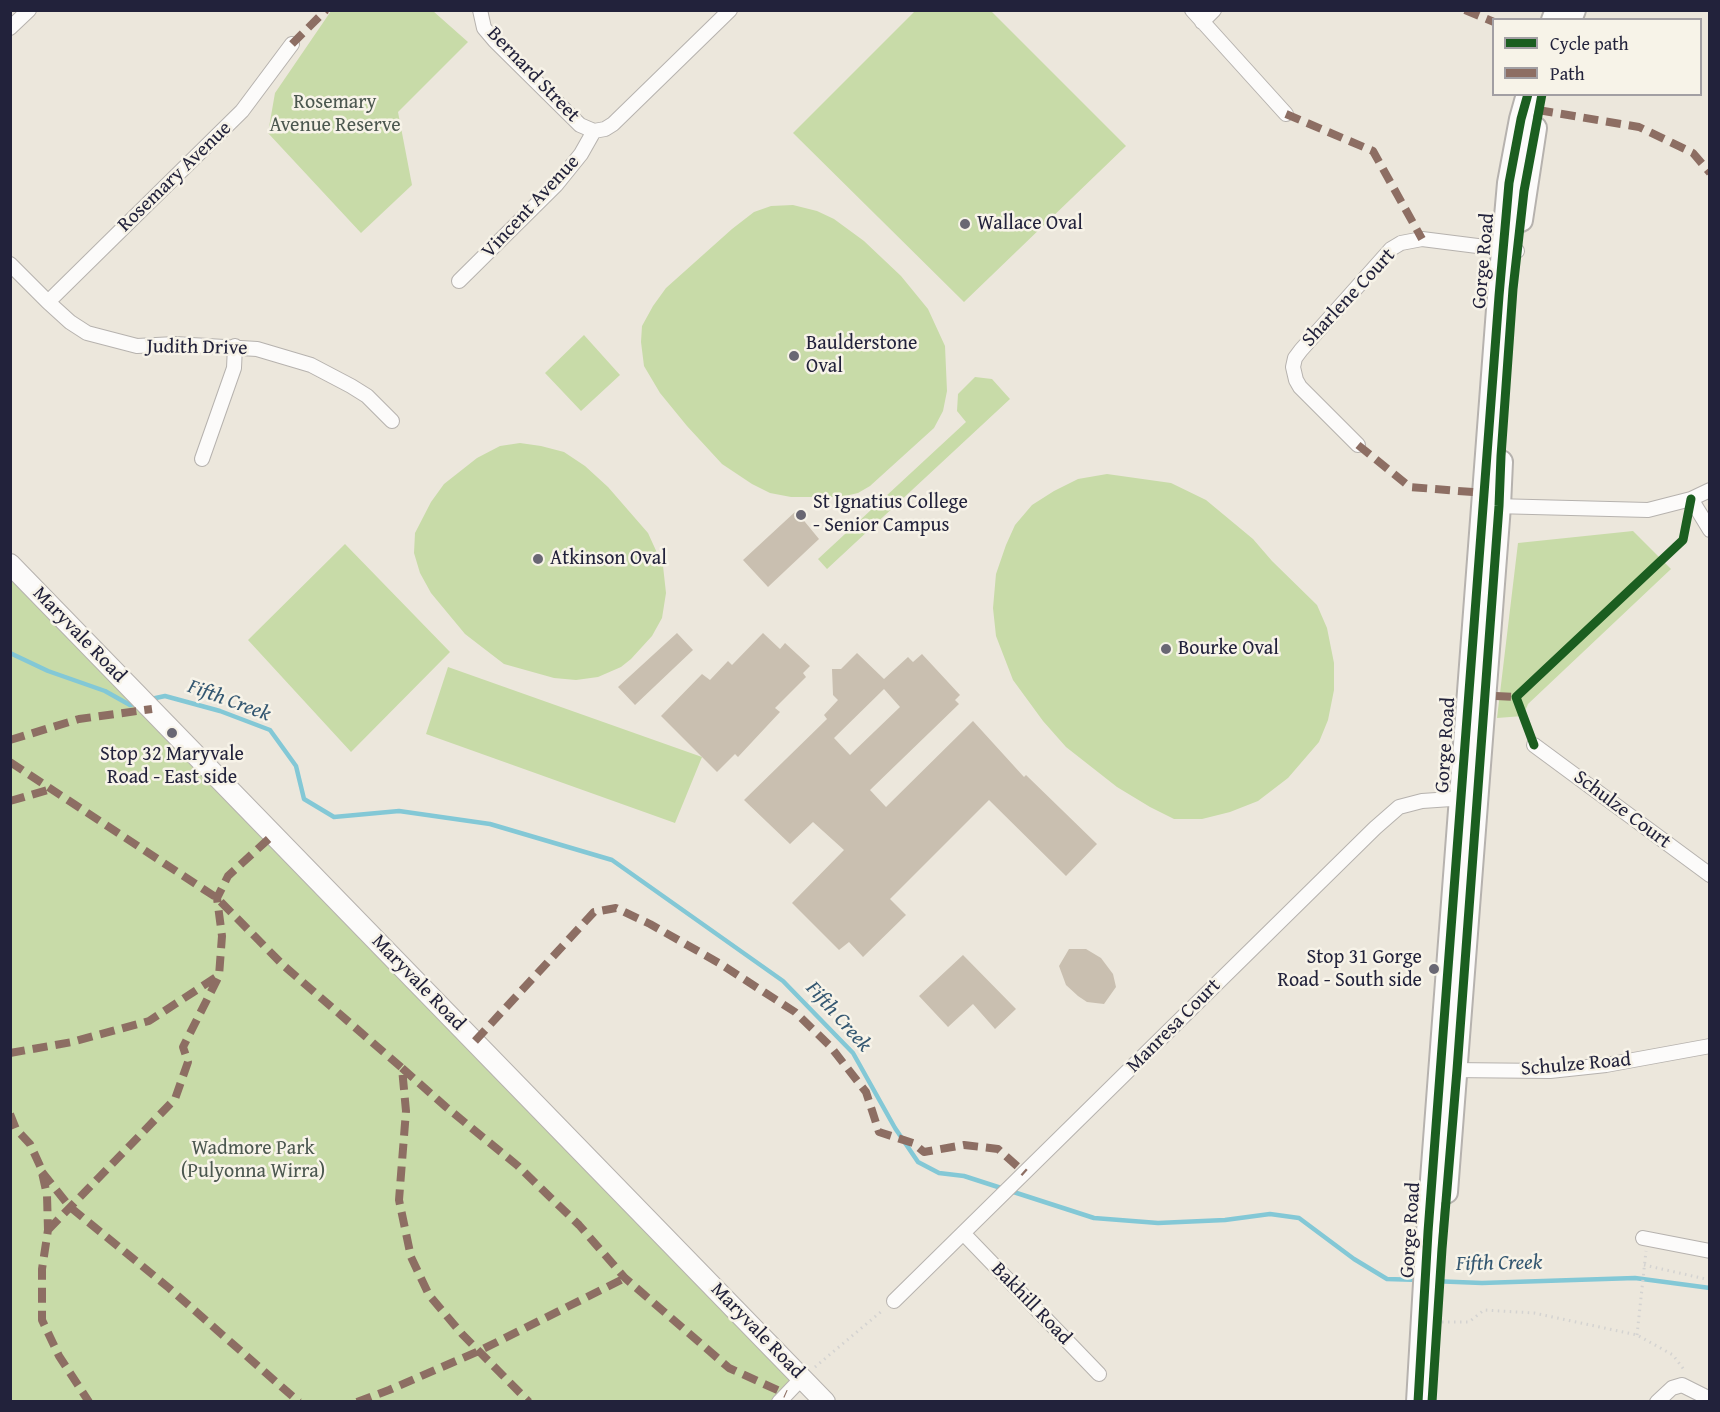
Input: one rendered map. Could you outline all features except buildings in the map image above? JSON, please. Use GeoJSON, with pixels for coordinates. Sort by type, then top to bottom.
{"type":"FeatureCollection","features":[{"type":"Feature","properties":{"kind":"main road","name":"Gorge Road"},"geometry":{"type":"LineString","coordinates":[[1418,1401],[1432,1281],[1491,505],[1501,456],[1510,250],[1509,183],[1527,96]]}},
{"type":"Feature","properties":{"kind":"main road","name":"Gorge Road"},"geometry":{"type":"LineString","coordinates":[[1510,250],[1524,191],[1542,96]]}},
{"type":"Feature","properties":{"kind":"main road","name":"Maryvale Road"},"geometry":{"type":"LineString","coordinates":[[10,564],[825,1401]]}},
{"type":"Feature","properties":{"kind":"main road","name":"Gorge Road"},"geometry":{"type":"LineString","coordinates":[[1432,1281],[1437,1322],[1432,1401]]}},
{"type":"Feature","properties":{"kind":"street"},"geometry":{"type":"LineString","coordinates":[[10,28],[29,10]]}},
{"type":"Feature","properties":{"kind":"street"},"geometry":{"type":"LineString","coordinates":[[594,131],[605,129],[613,124],[730,10]]}},
{"type":"Feature","properties":{"kind":"street"},"geometry":{"type":"LineString","coordinates":[[1192,10],[1286,114]]}},
{"type":"Feature","properties":{"kind":"street"},"geometry":{"type":"LineString","coordinates":[[1202,22],[1214,10]]}},
{"type":"Feature","properties":{"kind":"street","name":"Bernard Street"},"geometry":{"type":"LineString","coordinates":[[480,12],[484,28],[495,41],[580,125],[594,131]]}},
{"type":"Feature","properties":{"kind":"street","name":"Rosemary Avenue"},"geometry":{"type":"LineString","coordinates":[[48,302],[242,111],[292,44]]}},
{"type":"Feature","properties":{"kind":"street","name":"Vincent Avenue"},"geometry":{"type":"LineString","coordinates":[[459,281],[556,185],[581,154],[594,131]]}},
{"type":"Feature","properties":{"kind":"street","name":"Sharlene Court"},"geometry":{"type":"LineString","coordinates":[[1358,445],[1300,387],[1293,367],[1295,358],[1301,350],[1391,249],[1401,243],[1422,238],[1510,250]]}},
{"type":"Feature","properties":{"kind":"street","name":"Judith Drive"},"geometry":{"type":"LineString","coordinates":[[10,264],[70,322],[87,333],[137,346],[175,344],[257,349],[311,365],[351,386],[367,396],[392,421]]}},
{"type":"Feature","properties":{"kind":"street"},"geometry":{"type":"LineString","coordinates":[[202,459],[234,368],[235,346]]}},
{"type":"Feature","properties":{"kind":"street"},"geometry":{"type":"LineString","coordinates":[[1491,505],[1648,510],[1692,499],[1710,490]]}},
{"type":"Feature","properties":{"kind":"street"},"geometry":{"type":"LineString","coordinates":[[1692,499],[1710,530]]}},
{"type":"Feature","properties":{"kind":"street","name":"Schulze Court"},"geometry":{"type":"LineString","coordinates":[[1534,745],[1710,875]]}},
{"type":"Feature","properties":{"kind":"street","name":"Manresa Court"},"geometry":{"type":"LineString","coordinates":[[894,1301],[1375,828],[1399,807],[1422,801],[1468,798]]}},
{"type":"Feature","properties":{"kind":"street","name":"Schulze Road"},"geometry":{"type":"LineString","coordinates":[[1449,1070],[1550,1071],[1606,1065],[1710,1046]]}},
{"type":"Feature","properties":{"kind":"street","name":"Bakhill Road"},"geometry":{"type":"LineString","coordinates":[[963,1233],[1098,1374]]}},
{"type":"Feature","properties":{"kind":"street"},"geometry":{"type":"LineString","coordinates":[[1643,1238],[1710,1251]]}},
{"type":"Feature","properties":{"kind":"street"},"geometry":{"type":"LineString","coordinates":[[779,1401],[802,1378]]}},
{"type":"Feature","properties":{"kind":"street"},"geometry":{"type":"LineString","coordinates":[[1657,1401],[1671,1388],[1682,1385],[1710,1399]]}},
{"type":"Feature","properties":{"kind":"path"},"geometry":{"type":"LineString","coordinates":[[1637,1335],[1643,1266],[1710,1280]]}},
{"type":"Feature","properties":{"kind":"path"},"geometry":{"type":"LineString","coordinates":[[802,1378],[894,1301]]}},
{"type":"Feature","properties":{"kind":"path"},"geometry":{"type":"LineString","coordinates":[[1437,1322],[1469,1322],[1484,1310],[1533,1312],[1637,1335],[1673,1355],[1688,1374],[1696,1391]]}},
{"type":"Feature","properties":{"kind":"green space","name":"Rosemary Avenue Reserve"},"geometry":{"type":"Polygon","coordinates":[[[331,11],[433,11],[468,42],[398,112],[412,185],[361,233],[268,133],[275,93],[331,11]]]}},
{"type":"Feature","properties":{"kind":"green space","name":"Wallace Oval"},"geometry":{"type":"Polygon","coordinates":[[[915,11],[991,11],[1126,146],[964,302],[793,133],[915,11]]]}},
{"type":"Feature","properties":{"kind":"green space","name":"Baulderstone Oval"},"geometry":{"type":"Polygon","coordinates":[[[793,205],[817,211],[834,219],[864,241],[901,276],[928,309],[945,346],[947,391],[943,411],[934,428],[870,486],[858,493],[841,497],[791,497],[770,493],[752,484],[722,464],[687,426],[660,393],[644,366],[642,326],[666,288],[754,212],[771,206],[793,205]]]}},
{"type":"Feature","properties":{"kind":"green space"},"geometry":{"type":"Polygon","coordinates":[[[584,335],[620,375],[581,411],[545,373],[584,335]]]}},
{"type":"Feature","properties":{"kind":"green space"},"geometry":{"type":"Polygon","coordinates":[[[975,377],[992,379],[1010,399],[827,569],[818,559],[966,422],[957,411],[958,394],[975,377]]]}},
{"type":"Feature","properties":{"kind":"green space","name":"Atkinson Oval"},"geometry":{"type":"Polygon","coordinates":[[[520,443],[564,452],[585,466],[608,487],[648,533],[663,566],[666,593],[662,618],[652,636],[621,667],[598,677],[576,680],[554,678],[504,664],[465,634],[431,593],[420,573],[414,553],[415,533],[431,502],[444,484],[477,458],[500,446],[520,443]]]}},
{"type":"Feature","properties":{"kind":"green space","name":"Bourke Oval"},"geometry":{"type":"Polygon","coordinates":[[[1107,474],[1171,483],[1206,500],[1253,539],[1317,605],[1327,628],[1334,663],[1334,690],[1328,720],[1319,742],[1288,778],[1258,801],[1230,812],[1202,819],[1174,819],[1117,787],[1066,747],[1043,721],[1013,680],[996,636],[993,608],[996,574],[1015,525],[1032,505],[1054,491],[1078,479],[1107,474]]]}},
{"type":"Feature","properties":{"kind":"green space"},"geometry":{"type":"Polygon","coordinates":[[[1633,531],[1671,569],[1528,704],[1523,716],[1497,718],[1518,543],[1633,531]]]}},
{"type":"Feature","properties":{"kind":"green space"},"geometry":{"type":"Polygon","coordinates":[[[345,544],[450,652],[351,752],[248,640],[345,544]]]}},
{"type":"Feature","properties":{"kind":"green space","name":"Wadmore Park (Pulyonna Wirra)"},"geometry":{"type":"Polygon","coordinates":[[[10,563],[802,1378],[779,1401],[11,1401],[10,563]]]}},
{"type":"Feature","properties":{"kind":"green space"},"geometry":{"type":"Polygon","coordinates":[[[448,667],[702,757],[675,823],[426,734],[448,667]]]}},
{"type":"Feature","properties":{"kind":"waterway","name":"Fifth Creek"},"geometry":{"type":"LineString","coordinates":[[10,653],[48,671],[105,691],[130,705],[137,703]]}},
{"type":"Feature","properties":{"kind":"waterway","name":"Fifth Creek"},"geometry":{"type":"LineString","coordinates":[[151,699],[165,696],[220,711],[270,730],[296,766],[304,799],[334,817],[399,811],[490,824],[612,860],[783,981],[853,1053],[895,1128],[918,1162],[939,1173],[964,1176],[1094,1218],[1158,1223],[1225,1220],[1270,1214],[1299,1218],[1354,1259],[1387,1279],[1420,1280]]}},
{"type":"Feature","properties":{"kind":"waterway","name":"Fifth Creek"},"geometry":{"type":"LineString","coordinates":[[1431,1281],[1482,1283],[1635,1278],[1710,1288]]}},
{"type":"Feature","properties":{"kind":"marked path"},"geometry":{"type":"LineString","coordinates":[[292,44],[326,10]]}},
{"type":"Feature","properties":{"kind":"marked path"},"geometry":{"type":"LineString","coordinates":[[1465,10],[1492,21]]}},
{"type":"Feature","properties":{"kind":"marked path"},"geometry":{"type":"LineString","coordinates":[[1538,110],[1639,127],[1693,153],[1710,173]]}},
{"type":"Feature","properties":{"kind":"marked path"},"geometry":{"type":"LineString","coordinates":[[1286,114],[1373,151],[1422,239]]}},
{"type":"Feature","properties":{"kind":"marked path"},"geometry":{"type":"LineString","coordinates":[[1358,445],[1410,487],[1484,493]]}},
{"type":"Feature","properties":{"kind":"marked path"},"geometry":{"type":"LineString","coordinates":[[1496,696],[1516,697]]}},
{"type":"Feature","properties":{"kind":"marked path"},"geometry":{"type":"LineString","coordinates":[[10,740],[79,719],[152,709]]}},
{"type":"Feature","properties":{"kind":"marked path"},"geometry":{"type":"LineString","coordinates":[[10,762],[217,898],[283,965],[402,1068],[406,1111],[399,1200],[411,1257],[429,1295],[462,1334],[529,1402]]}},
{"type":"Feature","properties":{"kind":"marked path"},"geometry":{"type":"LineString","coordinates":[[10,801],[51,789]]}},
{"type":"Feature","properties":{"kind":"marked path"},"geometry":{"type":"LineString","coordinates":[[48,1230],[175,1099],[188,1062],[183,1047],[219,976],[222,936],[217,898],[228,876],[273,835]]}},
{"type":"Feature","properties":{"kind":"marked path"},"geometry":{"type":"LineString","coordinates":[[475,1041],[594,912],[616,908],[650,924],[719,963],[795,1012],[830,1046],[866,1092],[879,1132],[913,1143],[924,1152],[964,1145],[998,1149],[1025,1173]]}},
{"type":"Feature","properties":{"kind":"marked path"},"geometry":{"type":"LineString","coordinates":[[10,1053],[72,1042],[149,1021],[218,976]]}},
{"type":"Feature","properties":{"kind":"marked path"},"geometry":{"type":"LineString","coordinates":[[402,1068],[518,1166],[579,1225],[625,1278],[729,1368],[786,1394]]}},
{"type":"Feature","properties":{"kind":"marked path"},"geometry":{"type":"LineString","coordinates":[[10,1114],[16,1129],[30,1144],[41,1168],[47,1195],[48,1230],[42,1269],[42,1320],[59,1356],[89,1402]]}},
{"type":"Feature","properties":{"kind":"marked path"},"geometry":{"type":"LineString","coordinates":[[42,1172],[70,1207],[169,1288],[299,1402]]}},
{"type":"Feature","properties":{"kind":"marked path"},"geometry":{"type":"LineString","coordinates":[[357,1402],[479,1351],[625,1278]]}},
{"type":"Feature","properties":{"kind":"cycle path"},"geometry":{"type":"LineString","coordinates":[[1418,1402],[1428,1232],[1499,296],[1509,183],[1527,96]]}},
{"type":"Feature","properties":{"kind":"cycle path"},"geometry":{"type":"LineString","coordinates":[[1432,1402],[1513,289],[1524,191],[1542,96]]}},
{"type":"Feature","properties":{"kind":"cycle path"},"geometry":{"type":"LineString","coordinates":[[1534,745],[1516,697],[1683,540],[1691,499]]}},
{"type":"Feature","properties":{"kind":"place","name":"Wallace Oval"},"geometry":{"type":"Point","coordinates":[965,224]}},
{"type":"Feature","properties":{"kind":"place","name":"Baulderstone Oval"},"geometry":{"type":"Point","coordinates":[794,356]}},
{"type":"Feature","properties":{"kind":"place","name":"St Ignatius College - Senior Campus"},"geometry":{"type":"Point","coordinates":[801,515]}},
{"type":"Feature","properties":{"kind":"place","name":"Atkinson Oval"},"geometry":{"type":"Point","coordinates":[538,559]}},
{"type":"Feature","properties":{"kind":"place","name":"Bourke Oval"},"geometry":{"type":"Point","coordinates":[1166,649]}},
{"type":"Feature","properties":{"kind":"place","name":"Stop 32 Maryvale Road - East side"},"geometry":{"type":"Point","coordinates":[172,733]}},
{"type":"Feature","properties":{"kind":"place","name":"Stop 31 Gorge Road - South side"},"geometry":{"type":"Point","coordinates":[1434,969]}}]}
